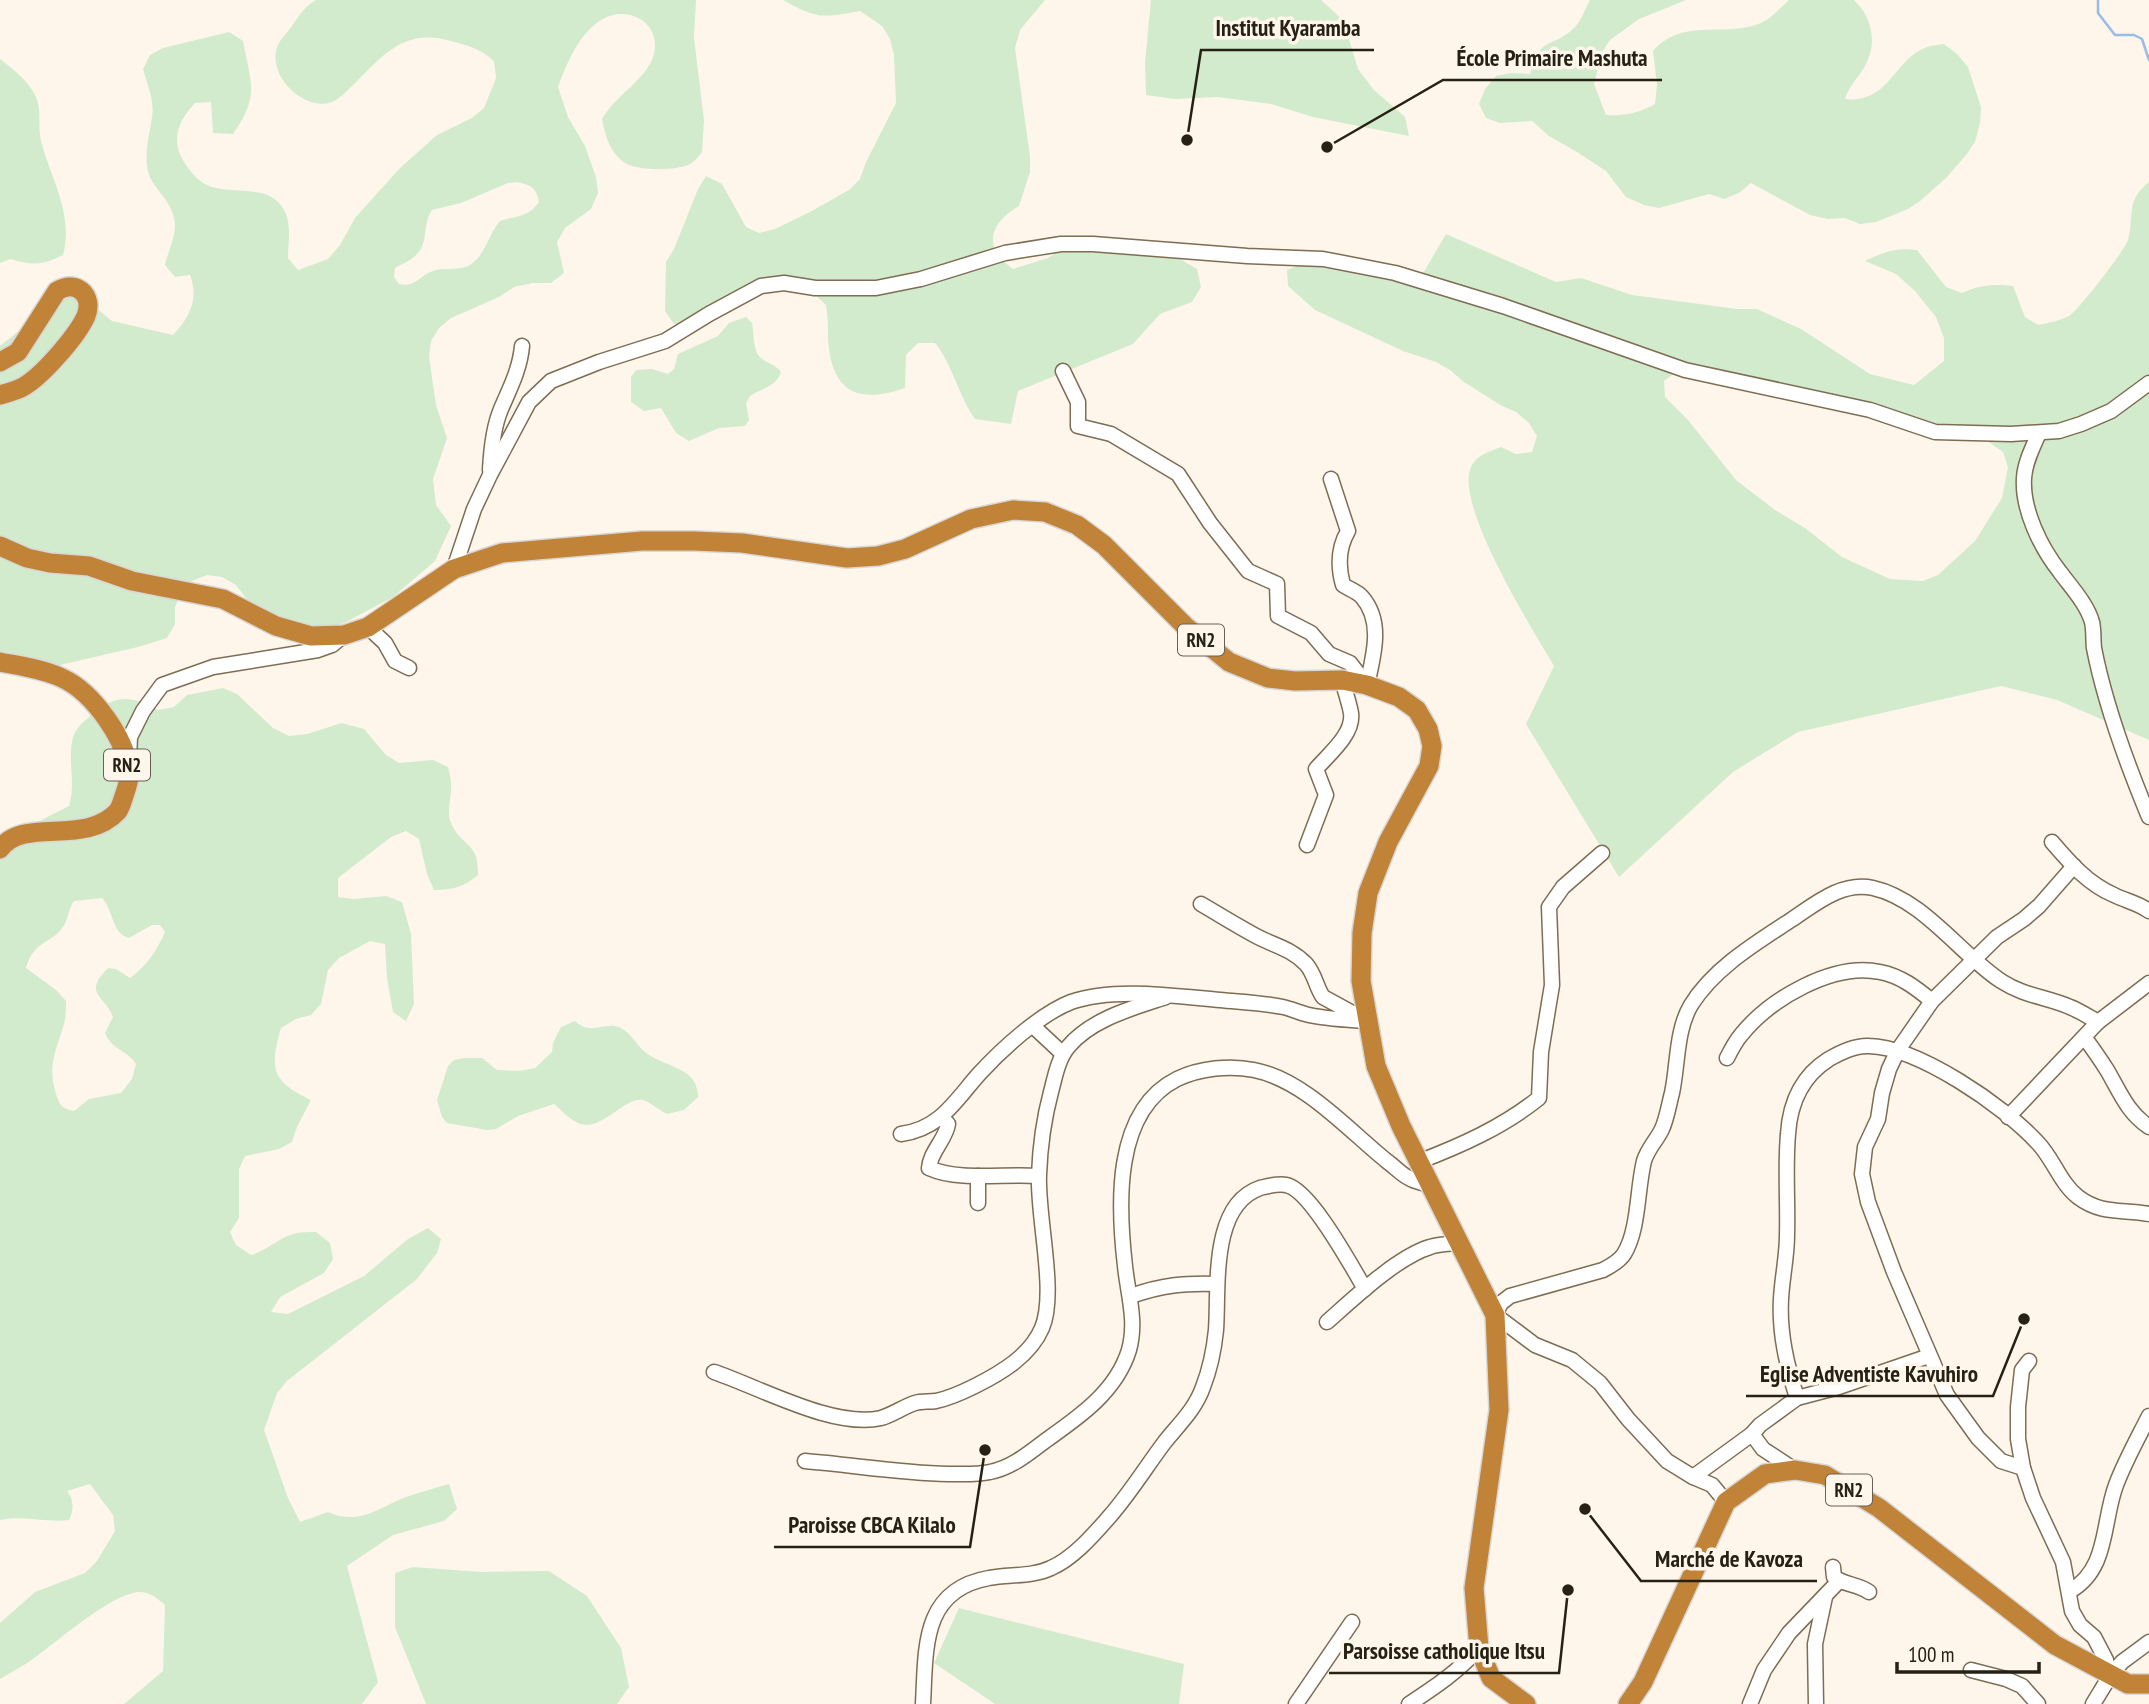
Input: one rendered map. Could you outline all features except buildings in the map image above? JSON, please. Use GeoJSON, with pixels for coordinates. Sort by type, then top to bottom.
{"type":"FeatureCollection","features":[{"type":"Feature","properties":{"kind":"highway"},"geometry":{"type":"LineString","coordinates":[[0,362],[18,352],[57,291],[65,286],[76,287],[84,294],[87,313],[67,342],[37,376],[21,388],[0,395]]}},
{"type":"Feature","properties":{"kind":"highway","name":"RN2"},"geometry":{"type":"LineString","coordinates":[[0,546],[27,558],[89,566],[132,581],[223,599],[276,626],[311,636],[344,635],[368,627],[454,569],[502,554],[642,541],[741,543],[847,558],[878,556],[905,549],[971,519],[1013,510],[1045,512],[1077,525],[1104,545],[1185,626],[1229,662],[1268,678],[1295,681],[1342,680],[1399,696],[1417,710],[1428,729],[1432,746],[1429,766],[1388,842],[1368,893],[1362,933],[1361,981],[1377,1066],[1418,1162],[1495,1315],[1499,1410],[1474,1588],[1479,1648],[1491,1678],[1526,1704]]}},
{"type":"Feature","properties":{"kind":"highway","name":"RN2"},"geometry":{"type":"LineString","coordinates":[[0,662],[63,678],[84,693],[110,722],[126,755],[129,778],[120,808],[96,827],[18,836],[0,849]]}},
{"type":"Feature","properties":{"kind":"highway","name":"RN2"},"geometry":{"type":"LineString","coordinates":[[1628,1704],[1643,1682],[1726,1502],[1765,1474],[1795,1470],[1825,1475],[1879,1508],[2056,1645],[2128,1684],[2149,1684]]}},
{"type":"Feature","properties":{"kind":"street"},"geometry":{"type":"LineString","coordinates":[[454,569],[474,509],[490,475],[529,402],[551,381],[665,341],[761,286],[784,283],[814,288],[876,288],[922,279],[1005,253],[1061,244],[1323,259],[1395,273],[1685,370],[1870,410],[1935,432],[2059,431],[2111,411],[2149,383]]}},
{"type":"Feature","properties":{"kind":"street"},"geometry":{"type":"LineString","coordinates":[[490,475],[491,446],[522,346]]}},
{"type":"Feature","properties":{"kind":"street"},"geometry":{"type":"LineString","coordinates":[[1063,371],[1078,402],[1079,426],[1111,434],[1178,474],[1210,523],[1248,572],[1277,584],[1278,616],[1311,633],[1329,654],[1350,663],[1367,685]]}},
{"type":"Feature","properties":{"kind":"street"},"geometry":{"type":"LineString","coordinates":[[2039,433],[2028,458],[2024,479],[2026,502],[2037,533],[2054,565],[2077,595],[2092,621],[2094,648],[2116,725],[2149,817]]}},
{"type":"Feature","properties":{"kind":"street"},"geometry":{"type":"LineString","coordinates":[[1331,480],[1348,531],[1342,541],[1339,569],[1343,585],[1362,596],[1373,614],[1375,623],[1375,647],[1367,685]]}},
{"type":"Feature","properties":{"kind":"street"},"geometry":{"type":"LineString","coordinates":[[368,627],[385,643],[395,661],[409,668]]}},
{"type":"Feature","properties":{"kind":"street"},"geometry":{"type":"LineString","coordinates":[[129,778],[130,737],[143,711],[162,685],[213,667],[318,650],[332,645],[344,635]]}},
{"type":"Feature","properties":{"kind":"street"},"geometry":{"type":"LineString","coordinates":[[1307,845],[1326,795],[1316,769],[1348,730],[1351,722],[1351,711],[1342,680]]}},
{"type":"Feature","properties":{"kind":"street"},"geometry":{"type":"LineString","coordinates":[[2052,842],[2084,877],[2113,895],[2139,904],[2149,911]]}},
{"type":"Feature","properties":{"kind":"street"},"geometry":{"type":"LineString","coordinates":[[1418,1162],[1461,1146],[1518,1115],[1539,1098],[1541,1052],[1552,985],[1549,907],[1563,887],[1602,853]]}},
{"type":"Feature","properties":{"kind":"street"},"geometry":{"type":"LineString","coordinates":[[2023,1468],[2001,1461],[1978,1438],[1947,1395],[1868,1202],[1862,1174],[1865,1147],[1878,1119],[1882,1093],[1898,1050],[1932,1001],[1997,937],[2039,906],[2074,866]]}},
{"type":"Feature","properties":{"kind":"street"},"geometry":{"type":"LineString","coordinates":[[1726,1502],[1712,1485],[1693,1478],[1667,1461],[1628,1419],[1600,1383],[1572,1360],[1535,1345],[1495,1315],[1501,1304],[1510,1296],[1603,1270],[1624,1254],[1631,1234],[1645,1160],[1652,1142],[1662,1129],[1672,1091],[1679,1042],[1689,1008],[1713,978],[1737,957],[1825,897],[1858,886],[1874,888],[1898,898],[1925,916],[2003,982],[2029,995],[2068,1006],[2098,1022]]}},
{"type":"Feature","properties":{"kind":"street"},"geometry":{"type":"LineString","coordinates":[[1201,904],[1261,939],[1290,950],[1307,965],[1317,980],[1323,997],[1367,1021]]}},
{"type":"Feature","properties":{"kind":"street"},"geometry":{"type":"LineString","coordinates":[[1245,946],[1261,939]]}},
{"type":"Feature","properties":{"kind":"street"},"geometry":{"type":"LineString","coordinates":[[1727,1058],[1741,1035],[1764,1012],[1789,993],[1845,972],[1882,972],[1906,981],[1932,1001]]}},
{"type":"Feature","properties":{"kind":"street"},"geometry":{"type":"LineString","coordinates":[[2008,1117],[2098,1022],[2149,984]]}},
{"type":"Feature","properties":{"kind":"street"},"geometry":{"type":"LineString","coordinates":[[901,1134],[925,1128],[942,1118],[1003,1050],[1047,1015],[1069,1003],[1094,996],[1166,997],[1284,1007],[1336,1020],[1367,1021]]}},
{"type":"Feature","properties":{"kind":"street"},"geometry":{"type":"LineString","coordinates":[[714,1372],[844,1419],[880,1418],[916,1403],[956,1395],[984,1382],[1012,1364],[1030,1348],[1043,1327],[1048,1303],[1038,1176],[1047,1107],[1063,1054],[1091,1028],[1121,1012],[1166,997]]}},
{"type":"Feature","properties":{"kind":"street"},"geometry":{"type":"LineString","coordinates":[[1033,1026],[1063,1054]]}},
{"type":"Feature","properties":{"kind":"street"},"geometry":{"type":"LineString","coordinates":[[2085,1038],[2108,1072],[2120,1097],[2137,1119],[2149,1127]]}},
{"type":"Feature","properties":{"kind":"street"},"geometry":{"type":"LineString","coordinates":[[1797,1398],[1782,1336],[1781,1310],[1786,1263],[1789,1115],[1801,1085],[1818,1066],[1841,1052],[1867,1045],[1898,1050],[1933,1066],[2008,1117],[2038,1142],[2077,1196],[2100,1209],[2149,1214]]}},
{"type":"Feature","properties":{"kind":"street"},"geometry":{"type":"LineString","coordinates":[[805,1461],[909,1473],[988,1473],[1003,1468],[1082,1415],[1110,1385],[1121,1369],[1129,1348],[1132,1328],[1131,1296],[1125,1270],[1121,1212],[1121,1180],[1126,1150],[1136,1123],[1153,1096],[1183,1076],[1233,1067],[1257,1070],[1278,1078],[1315,1100],[1409,1179],[1429,1185]]}},
{"type":"Feature","properties":{"kind":"street"},"geometry":{"type":"LineString","coordinates":[[942,1118],[948,1124],[948,1129],[932,1155],[929,1168],[938,1172],[978,1176],[1038,1176]]}},
{"type":"Feature","properties":{"kind":"street"},"geometry":{"type":"LineString","coordinates":[[978,1176],[978,1203]]}},
{"type":"Feature","properties":{"kind":"street"},"geometry":{"type":"LineString","coordinates":[[923,1704],[927,1634],[948,1594],[966,1584],[989,1578],[1033,1574],[1066,1560],[1110,1516],[1188,1415],[1202,1391],[1211,1364],[1216,1331],[1216,1284],[1226,1222],[1236,1203],[1253,1191],[1269,1185],[1288,1185],[1302,1194],[1321,1217],[1365,1289]]}},
{"type":"Feature","properties":{"kind":"street"},"geometry":{"type":"LineString","coordinates":[[1327,1322],[1403,1261],[1430,1247],[1458,1243]]}},
{"type":"Feature","properties":{"kind":"street"},"geometry":{"type":"LineString","coordinates":[[1131,1296],[1171,1285],[1216,1284]]}},
{"type":"Feature","properties":{"kind":"street"},"geometry":{"type":"LineString","coordinates":[[1693,1478],[1797,1398],[1839,1387],[1929,1356]]}},
{"type":"Feature","properties":{"kind":"street"},"geometry":{"type":"LineString","coordinates":[[2029,1361],[2022,1370],[2018,1407],[2018,1439],[2023,1468],[2033,1497],[2063,1562],[2072,1611],[2080,1625],[2094,1637],[2106,1660],[2110,1676]]}},
{"type":"Feature","properties":{"kind":"street"},"geometry":{"type":"LineString","coordinates":[[2070,1591],[2088,1579],[2102,1550],[2116,1485],[2149,1416]]}},
{"type":"Feature","properties":{"kind":"street"},"geometry":{"type":"LineString","coordinates":[[1752,1434],[1763,1449],[1795,1470]]}},
{"type":"Feature","properties":{"kind":"street"},"geometry":{"type":"LineString","coordinates":[[1816,1704],[1815,1644],[1825,1596],[1836,1574],[1869,1592]]}},
{"type":"Feature","properties":{"kind":"street"},"geometry":{"type":"LineString","coordinates":[[1750,1704],[1765,1670],[1789,1633],[1825,1596]]}},
{"type":"Feature","properties":{"kind":"street"},"geometry":{"type":"LineString","coordinates":[[1296,1704],[1352,1622]]}},
{"type":"Feature","properties":{"kind":"street"},"geometry":{"type":"LineString","coordinates":[[2093,1704],[2122,1662],[2149,1642]]}},
{"type":"Feature","properties":{"kind":"street"},"geometry":{"type":"LineString","coordinates":[[1409,1704],[1464,1665],[1479,1648]]}},
{"type":"Feature","properties":{"kind":"street"},"geometry":{"type":"LineString","coordinates":[[1971,1670],[2022,1686],[2038,1704]]}},
{"type":"Feature","properties":{"kind":"street"},"geometry":{"type":"LineString","coordinates":[[1638,1704],[1643,1682]]}},
{"type":"Feature","properties":{"kind":"green space"},"geometry":{"type":"Polygon","coordinates":[[[316,0],[696,0],[694,38],[704,120],[702,152],[690,164],[658,169],[631,166],[616,154],[602,119],[644,73],[653,57],[655,45],[649,26],[632,16],[611,15],[593,26],[574,50],[558,87],[568,117],[585,146],[596,177],[598,193],[591,209],[565,228],[557,242],[564,273],[551,283],[514,287],[499,297],[451,318],[439,328],[431,341],[429,357],[436,405],[447,438],[433,479],[436,505],[451,526],[435,561],[393,597],[311,637],[265,623],[236,585],[222,577],[207,575],[192,581],[181,592],[175,607],[175,624],[167,638],[34,671],[0,670],[0,346],[20,330],[40,306],[55,298],[72,296],[100,311],[112,321],[173,335],[188,314],[193,300],[190,275],[175,277],[165,265],[174,236],[174,218],[147,166],[152,105],[143,69],[150,55],[163,48],[229,32],[243,41],[251,89],[242,121],[233,134],[213,133],[211,102],[195,103],[180,125],[178,148],[190,170],[205,184],[214,188],[258,192],[277,201],[288,221],[288,258],[298,270],[328,259],[340,245],[355,218],[400,168],[437,135],[472,118],[484,108],[496,78],[494,61],[474,48],[434,38],[406,41],[394,48],[332,102],[317,103],[305,99],[285,83],[278,71],[276,59],[277,47],[316,0]],[[516,182],[461,203],[432,210],[420,251],[395,268],[394,277],[399,284],[411,284],[432,271],[462,268],[475,261],[500,221],[526,213],[539,202],[535,190],[516,182]]]}},
{"type":"Feature","properties":{"kind":"green space"},"geometry":{"type":"Polygon","coordinates":[[[783,0],[1045,0],[1020,30],[1015,48],[1030,172],[1019,206],[1001,220],[993,236],[993,244],[1003,261],[1013,269],[1048,258],[1065,247],[1168,252],[1197,269],[1201,287],[1192,302],[1160,314],[1133,344],[1018,391],[1011,424],[975,419],[935,343],[918,343],[906,355],[905,388],[873,395],[860,394],[849,389],[834,371],[830,356],[826,305],[814,294],[781,288],[732,298],[690,323],[674,324],[665,311],[666,262],[706,176],[722,184],[746,227],[759,233],[775,229],[849,190],[860,179],[896,103],[894,55],[890,39],[882,26],[860,11],[837,15],[812,14],[783,0]]]}},
{"type":"Feature","properties":{"kind":"green space"},"geometry":{"type":"Polygon","coordinates":[[[1151,0],[1321,0],[1343,20],[1358,69],[1374,90],[1405,117],[1409,136],[1313,117],[1271,104],[1218,97],[1175,99],[1146,95],[1145,63],[1151,0]]]}},
{"type":"Feature","properties":{"kind":"green space"},"geometry":{"type":"Polygon","coordinates":[[[1590,0],[1686,0],[1639,19],[1610,40],[1602,52],[1594,84],[1606,115],[1632,113],[1655,104],[1657,85],[1653,51],[1665,40],[1692,31],[1749,27],[1766,20],[1789,0],[1854,0],[1870,24],[1872,43],[1867,62],[1845,99],[1860,99],[1872,95],[1916,53],[1929,46],[1944,44],[1968,67],[1981,107],[1975,142],[1946,178],[1920,201],[1876,222],[1860,224],[1845,218],[1828,219],[1810,215],[1751,183],[1739,193],[1724,199],[1709,194],[1659,208],[1644,205],[1626,197],[1606,171],[1549,136],[1532,121],[1500,123],[1486,118],[1479,104],[1485,89],[1496,76],[1511,73],[1530,74],[1541,49],[1575,27],[1590,0]]]}},
{"type":"Feature","properties":{"kind":"green space"},"geometry":{"type":"Polygon","coordinates":[[[0,59],[23,79],[37,99],[41,141],[64,211],[66,240],[63,255],[43,263],[25,263],[11,259],[0,263],[0,59]]]}},
{"type":"Feature","properties":{"kind":"green space"},"geometry":{"type":"Polygon","coordinates":[[[2149,182],[2149,740],[2057,700],[2001,686],[1798,732],[1733,772],[1619,877],[1526,724],[1554,666],[1498,567],[1474,509],[1469,485],[1471,467],[1480,456],[1501,447],[1516,454],[1532,452],[1537,436],[1529,423],[1516,412],[1502,406],[1436,362],[1403,351],[1315,310],[1288,286],[1287,270],[1302,264],[1399,282],[1416,281],[1446,234],[1556,282],[1581,278],[1632,295],[1737,309],[1757,309],[1801,329],[1870,374],[1914,385],[1944,361],[1944,338],[1936,317],[1915,291],[1896,274],[1865,261],[1890,251],[1917,250],[1946,287],[1962,293],[1987,286],[2013,286],[2025,317],[2038,325],[2054,322],[2074,312],[2119,255],[2128,240],[2132,208],[2141,189],[2149,182]],[[1676,372],[1664,381],[1665,397],[1688,420],[1736,480],[1775,510],[1805,528],[1842,557],[1890,579],[1923,581],[1938,575],[1975,541],[2002,498],[2008,467],[2003,452],[1977,434],[1859,412],[1676,372]]]}},
{"type":"Feature","properties":{"kind":"green space"},"geometry":{"type":"Polygon","coordinates":[[[746,317],[752,323],[758,355],[781,372],[772,384],[750,396],[746,403],[749,420],[745,426],[719,428],[689,441],[676,433],[661,408],[644,411],[631,402],[631,377],[636,370],[652,369],[668,374],[674,369],[678,354],[718,336],[729,323],[746,317]]]}},
{"type":"Feature","properties":{"kind":"green space"},"geometry":{"type":"Polygon","coordinates":[[[223,688],[237,694],[273,728],[289,736],[307,734],[342,723],[364,729],[386,755],[399,763],[433,760],[448,767],[451,823],[473,850],[478,864],[478,875],[463,885],[434,890],[427,874],[419,839],[406,831],[391,837],[338,878],[338,897],[354,899],[386,896],[402,902],[411,934],[414,1004],[406,1021],[393,1012],[385,944],[370,941],[339,958],[328,970],[321,1004],[311,1015],[296,1019],[281,1028],[275,1054],[277,1073],[288,1087],[311,1100],[292,1142],[279,1149],[245,1156],[239,1169],[239,1218],[230,1232],[236,1245],[251,1255],[287,1236],[299,1233],[316,1232],[330,1243],[333,1259],[324,1273],[280,1297],[271,1312],[288,1314],[364,1276],[408,1239],[428,1228],[441,1239],[437,1253],[417,1279],[287,1381],[277,1393],[264,1430],[288,1498],[300,1522],[328,1512],[349,1517],[368,1514],[406,1497],[449,1484],[457,1509],[444,1521],[393,1535],[347,1566],[378,1682],[362,1704],[124,1704],[163,1671],[165,1605],[145,1592],[137,1592],[112,1602],[33,1659],[0,1679],[0,1623],[35,1592],[85,1573],[97,1561],[115,1531],[113,1515],[90,1484],[67,1491],[72,1505],[69,1520],[0,1520],[0,852],[22,830],[69,806],[73,738],[78,728],[90,716],[107,704],[122,699],[139,701],[158,710],[174,707],[187,695],[223,688]],[[102,898],[74,901],[63,927],[33,952],[26,968],[56,990],[66,1001],[65,1021],[52,1074],[59,1101],[64,1108],[74,1111],[89,1099],[121,1093],[132,1079],[136,1064],[111,1043],[105,1033],[113,1017],[96,989],[100,977],[108,968],[116,969],[130,978],[151,957],[165,932],[160,925],[152,925],[129,938],[116,927],[102,898]]]}},
{"type":"Feature","properties":{"kind":"green space"},"geometry":{"type":"Polygon","coordinates":[[[575,1021],[587,1028],[615,1026],[625,1030],[651,1057],[686,1073],[696,1087],[698,1097],[684,1110],[667,1114],[646,1101],[636,1100],[603,1120],[585,1125],[573,1120],[554,1104],[518,1116],[496,1129],[447,1123],[442,1117],[437,1100],[448,1066],[454,1060],[482,1058],[497,1070],[519,1071],[535,1068],[552,1052],[553,1043],[561,1027],[575,1021]]]}},
{"type":"Feature","properties":{"kind":"green space"},"geometry":{"type":"Polygon","coordinates":[[[413,1567],[482,1572],[549,1571],[587,1596],[621,1648],[629,1687],[617,1704],[426,1704],[395,1627],[395,1573],[413,1567]]]}},
{"type":"Feature","properties":{"kind":"green space"},"geometry":{"type":"Polygon","coordinates":[[[959,1608],[1184,1664],[1179,1704],[995,1704],[934,1663],[959,1608]]]}},
{"type":"Feature","properties":{"kind":"waterway"},"geometry":{"type":"LineString","coordinates":[[2098,0],[2098,13],[2115,35],[2134,35],[2142,39],[2149,60]]}},
{"type":"Feature","properties":{"kind":"place","name":"Institut Kyaramba"},"geometry":{"type":"Point","coordinates":[1187,140]}},
{"type":"Feature","properties":{"kind":"place","name":"École Primaire Mashuta"},"geometry":{"type":"Point","coordinates":[1327,147]}},
{"type":"Feature","properties":{"kind":"place","name":"Eglise Adventiste Kavuhiro"},"geometry":{"type":"Point","coordinates":[2024,1319]}},
{"type":"Feature","properties":{"kind":"place","name":"Paroisse CBCA Kilalo"},"geometry":{"type":"Point","coordinates":[985,1450]}},
{"type":"Feature","properties":{"kind":"place","name":"Marché de Kavoza"},"geometry":{"type":"Point","coordinates":[1585,1509]}},
{"type":"Feature","properties":{"kind":"place","name":"Parsoisse catholique Itsu"},"geometry":{"type":"Point","coordinates":[1568,1590]}}]}
